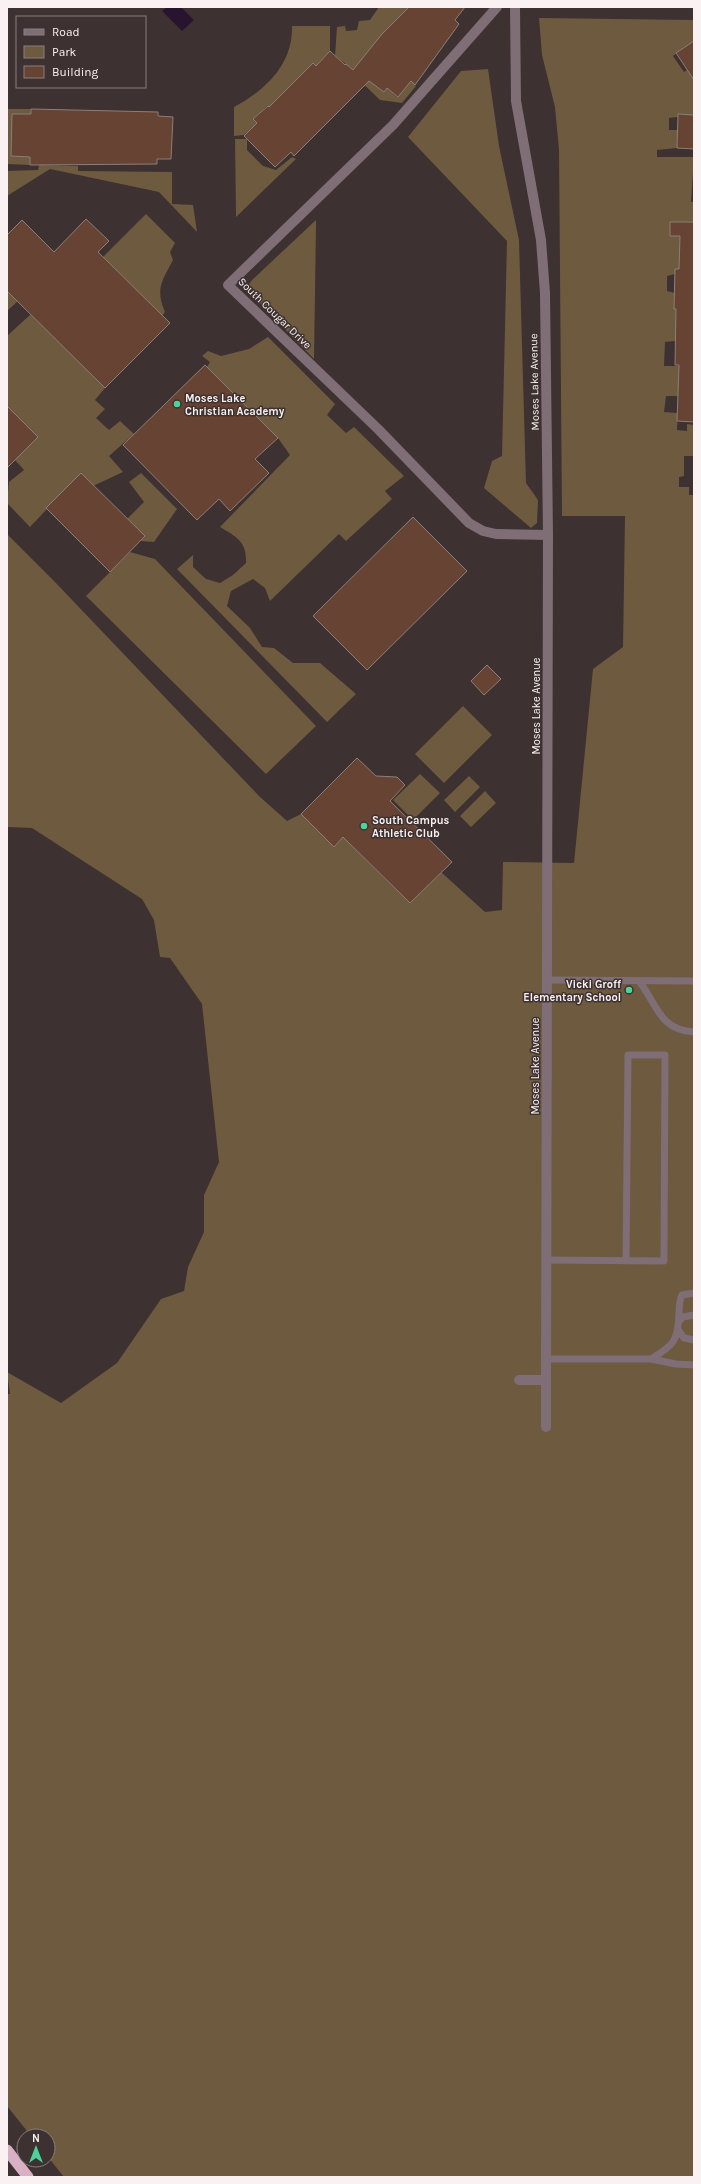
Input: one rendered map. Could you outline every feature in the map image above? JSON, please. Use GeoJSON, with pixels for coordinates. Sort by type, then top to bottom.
{"type":"FeatureCollection","features":[{"type":"Feature","properties":{"kind":"highway"},"geometry":{"type":"LineString","coordinates":[[7,2150],[28,2177]]}},
{"type":"Feature","properties":{"kind":"street","name":"South Cougar Drive"},"geometry":{"type":"LineString","coordinates":[[497,7],[393,125],[228,285],[378,429],[469,523],[483,531],[496,534],[548,535]]}},
{"type":"Feature","properties":{"kind":"street","name":"Moses Lake Avenue"},"geometry":{"type":"LineString","coordinates":[[515,7],[516,101],[541,240],[545,293],[548,535],[546,1427]]}},
{"type":"Feature","properties":{"kind":"street"},"geometry":{"type":"LineString","coordinates":[[519,1380],[546,1380]]}},
{"type":"Feature","properties":{"kind":"lane"},"geometry":{"type":"LineString","coordinates":[[547,980],[694,981]]}},
{"type":"Feature","properties":{"kind":"lane"},"geometry":{"type":"LineString","coordinates":[[639,981],[649,994],[663,1019],[673,1028],[694,1032]]}},
{"type":"Feature","properties":{"kind":"lane"},"geometry":{"type":"LineString","coordinates":[[546,1260],[664,1261],[665,1055],[628,1055],[626,1260]]}},
{"type":"Feature","properties":{"kind":"lane"},"geometry":{"type":"LineString","coordinates":[[651,1359],[671,1346],[678,1331],[680,1301],[682,1295],[694,1293]]}},
{"type":"Feature","properties":{"kind":"lane"},"geometry":{"type":"LineString","coordinates":[[678,1321],[683,1317],[694,1315]]}},
{"type":"Feature","properties":{"kind":"lane"},"geometry":{"type":"LineString","coordinates":[[678,1331],[684,1338],[694,1340]]}},
{"type":"Feature","properties":{"kind":"lane"},"geometry":{"type":"LineString","coordinates":[[546,1359],[651,1359],[676,1364],[694,1365]]}},
{"type":"Feature","properties":{"kind":"green space"},"geometry":{"type":"Polygon","coordinates":[[[379,7],[409,7],[395,21],[396,22],[373,83],[384,92],[387,88],[397,97],[411,81],[416,86],[402,103],[380,100],[351,72],[352,69],[335,56],[337,27],[345,26],[346,31],[357,30],[359,21],[370,20],[379,7]]]}},
{"type":"Feature","properties":{"kind":"green space"},"geometry":{"type":"Polygon","coordinates":[[[539,18],[694,20],[694,41],[673,56],[684,72],[687,70],[694,71],[694,115],[669,118],[669,130],[678,130],[677,148],[657,150],[657,157],[694,157],[691,202],[694,202],[694,222],[670,222],[670,236],[680,236],[680,252],[694,252],[675,274],[667,276],[667,291],[675,293],[674,309],[694,310],[676,333],[675,341],[665,342],[664,366],[694,366],[678,389],[678,396],[666,396],[664,412],[678,413],[677,430],[687,431],[687,424],[694,425],[693,456],[684,456],[684,476],[679,477],[679,487],[689,487],[689,495],[694,495],[694,2177],[64,2177],[56,2167],[56,2128],[25,2128],[7,2106],[7,1394],[10,1394],[7,1372],[61,1403],[117,1363],[161,1299],[184,1291],[188,1267],[204,1232],[204,1195],[219,1162],[202,1004],[170,958],[160,957],[154,920],[142,899],[32,828],[7,827],[7,534],[55,582],[259,796],[287,821],[301,814],[334,847],[343,837],[410,903],[441,872],[485,912],[502,910],[503,862],[574,863],[593,669],[623,647],[625,516],[562,516],[559,150],[555,107],[542,55],[539,18]]]}},
{"type":"Feature","properties":{"kind":"green space"},"geometry":{"type":"Polygon","coordinates":[[[292,26],[330,26],[330,51],[316,66],[313,63],[304,73],[307,76],[303,73],[290,86],[272,110],[267,106],[254,118],[257,123],[244,135],[234,136],[234,107],[257,93],[267,84],[283,64],[291,40],[292,26]]]}},
{"type":"Feature","properties":{"kind":"green space"},"geometry":{"type":"Polygon","coordinates":[[[488,69],[499,146],[519,240],[526,483],[538,500],[537,523],[531,528],[484,488],[492,461],[502,456],[507,241],[408,137],[461,71],[488,69]]]}},
{"type":"Feature","properties":{"kind":"green space"},"geometry":{"type":"Polygon","coordinates":[[[7,109],[31,109],[31,114],[12,115],[12,156],[30,157],[30,165],[7,164],[7,109]]]}},
{"type":"Feature","properties":{"kind":"green space"},"geometry":{"type":"Polygon","coordinates":[[[235,139],[247,139],[247,150],[263,166],[276,170],[292,157],[296,159],[236,217],[235,139]]]}},
{"type":"Feature","properties":{"kind":"green space"},"geometry":{"type":"Polygon","coordinates":[[[39,165],[78,166],[78,171],[172,172],[172,204],[193,205],[197,232],[159,192],[50,169],[7,196],[7,171],[38,170],[39,165]]]}},
{"type":"Feature","properties":{"kind":"green space"},"geometry":{"type":"Polygon","coordinates":[[[146,214],[175,243],[170,252],[173,260],[161,285],[160,297],[165,312],[162,316],[103,257],[146,214]]]}},
{"type":"Feature","properties":{"kind":"green space"},"geometry":{"type":"Polygon","coordinates":[[[316,220],[314,359],[246,289],[252,280],[316,220]]]}},
{"type":"Feature","properties":{"kind":"green space"},"geometry":{"type":"Polygon","coordinates":[[[7,291],[18,301],[7,311],[7,291]]]}},
{"type":"Feature","properties":{"kind":"green space"},"geometry":{"type":"Polygon","coordinates":[[[31,314],[105,388],[95,400],[105,409],[96,418],[109,430],[120,421],[134,434],[109,456],[123,472],[93,486],[81,473],[30,527],[7,503],[9,482],[24,470],[15,460],[38,437],[7,406],[7,336],[31,314]]]}},
{"type":"Feature","properties":{"kind":"green space"},"geometry":{"type":"Polygon","coordinates":[[[268,337],[335,404],[327,415],[346,433],[354,427],[404,476],[385,491],[392,499],[346,541],[339,534],[270,601],[265,588],[253,579],[231,591],[227,606],[250,628],[262,647],[274,648],[293,663],[320,663],[356,694],[327,722],[177,569],[193,555],[193,567],[206,579],[220,583],[233,575],[246,563],[243,545],[236,537],[220,527],[290,455],[278,438],[207,367],[210,362],[202,356],[208,351],[221,356],[249,349],[268,337]]]}},
{"type":"Feature","properties":{"kind":"green space"},"geometry":{"type":"Polygon","coordinates":[[[141,473],[177,509],[154,542],[140,541],[145,536],[127,519],[144,502],[129,482],[141,473]]]}},
{"type":"Feature","properties":{"kind":"green space"},"geometry":{"type":"Polygon","coordinates":[[[130,552],[155,559],[316,726],[266,774],[86,596],[130,552]]]}},
{"type":"Feature","properties":{"kind":"green space"},"geometry":{"type":"Polygon","coordinates":[[[463,706],[492,735],[444,783],[415,754],[463,706]]]}},
{"type":"Feature","properties":{"kind":"green space"},"geometry":{"type":"Polygon","coordinates":[[[420,774],[440,793],[413,820],[393,800],[420,774]]]}},
{"type":"Feature","properties":{"kind":"green space"},"geometry":{"type":"Polygon","coordinates":[[[469,776],[480,787],[455,812],[444,800],[469,776]]]}},
{"type":"Feature","properties":{"kind":"green space"},"geometry":{"type":"Polygon","coordinates":[[[485,791],[496,803],[471,827],[460,816],[485,791]]]}},
{"type":"Feature","properties":{"kind":"shaded area"},"geometry":{"type":"Polygon","coordinates":[[[167,7],[181,7],[194,20],[182,31],[162,11],[167,7]]]}},
{"type":"Feature","properties":{"kind":"building"},"geometry":{"type":"Polygon","coordinates":[[[409,7],[465,7],[455,20],[459,24],[415,85],[411,81],[398,97],[387,88],[384,92],[369,81],[294,156],[291,152],[275,167],[244,136],[257,123],[253,119],[268,106],[269,107],[313,63],[316,66],[330,51],[345,65],[346,64],[353,70],[382,34],[409,7]]]}},
{"type":"Feature","properties":{"kind":"building"},"geometry":{"type":"Polygon","coordinates":[[[694,41],[694,80],[676,53],[694,41]]]}},
{"type":"Feature","properties":{"kind":"building"},"geometry":{"type":"Polygon","coordinates":[[[31,109],[158,112],[158,116],[173,117],[171,159],[157,159],[157,164],[30,165],[30,157],[11,156],[12,114],[31,114],[31,109]]]}},
{"type":"Feature","properties":{"kind":"building"},"geometry":{"type":"Polygon","coordinates":[[[678,114],[694,115],[694,149],[677,148],[678,114]]]}},
{"type":"Feature","properties":{"kind":"building"},"geometry":{"type":"Polygon","coordinates":[[[86,219],[109,241],[98,252],[170,323],[105,388],[7,291],[7,235],[22,220],[54,252],[86,219]]]}},
{"type":"Feature","properties":{"kind":"building"},"geometry":{"type":"Polygon","coordinates":[[[670,222],[694,222],[694,422],[677,421],[679,365],[675,365],[676,309],[674,309],[675,269],[679,269],[680,236],[670,236],[670,222]]]}},
{"type":"Feature","properties":{"kind":"building"},"geometry":{"type":"Polygon","coordinates":[[[205,365],[278,438],[255,459],[269,473],[230,511],[219,499],[197,520],[123,445],[205,365]]]}},
{"type":"Feature","properties":{"kind":"building"},"geometry":{"type":"Polygon","coordinates":[[[7,406],[38,437],[7,468],[7,406]]]}},
{"type":"Feature","properties":{"kind":"building"},"geometry":{"type":"Polygon","coordinates":[[[81,473],[145,536],[110,572],[46,508],[81,473]]]}},
{"type":"Feature","properties":{"kind":"building"},"geometry":{"type":"Polygon","coordinates":[[[413,517],[467,571],[367,670],[313,616],[413,517]]]}},
{"type":"Feature","properties":{"kind":"building"},"geometry":{"type":"Polygon","coordinates":[[[487,665],[501,679],[484,695],[471,681],[487,665]]]}},
{"type":"Feature","properties":{"kind":"building","name":"South Campus Athletic Club"},"geometry":{"type":"Polygon","coordinates":[[[357,758],[376,776],[397,777],[405,785],[390,801],[452,862],[410,903],[343,837],[334,847],[301,814],[357,758]]]}},
{"type":"Feature","properties":{"kind":"place","name":"Moses Lake Christian Academy"},"geometry":{"type":"Point","coordinates":[177,404]}},
{"type":"Feature","properties":{"kind":"place","name":"South Campus Athletic Club"},"geometry":{"type":"Point","coordinates":[364,826]}},
{"type":"Feature","properties":{"kind":"place","name":"Vicki Groff Elementary School"},"geometry":{"type":"Point","coordinates":[629,990]}}]}
